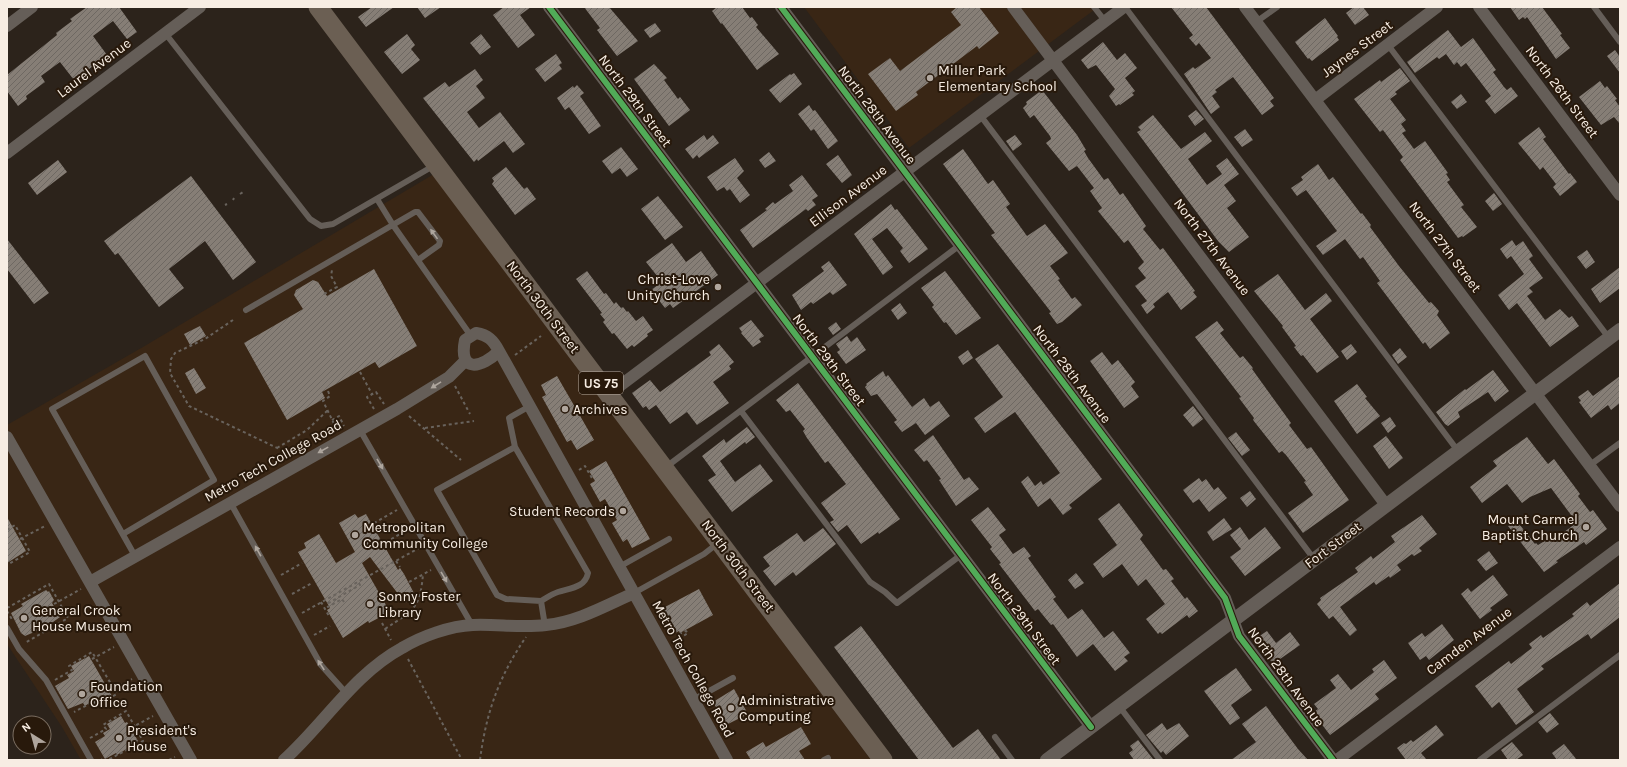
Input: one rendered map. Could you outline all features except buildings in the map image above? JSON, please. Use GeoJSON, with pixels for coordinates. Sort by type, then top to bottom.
{"type":"FeatureCollection","features":[{"type":"Feature","properties":{"kind":"highway","name":"North 30th Street"},"geometry":{"type":"LineString","coordinates":[[318,7],[883,760]]}},
{"type":"Feature","properties":{"kind":"street"},"geometry":{"type":"LineString","coordinates":[[7,26],[32,7]]}},
{"type":"Feature","properties":{"kind":"street","name":"Laurel Avenue"},"geometry":{"type":"LineString","coordinates":[[7,153],[200,7]]}},
{"type":"Feature","properties":{"kind":"street","name":"North 29th Street"},"geometry":{"type":"LineString","coordinates":[[549,7],[1091,728]]}},
{"type":"Feature","properties":{"kind":"street","name":"North 28th Avenue"},"geometry":{"type":"LineString","coordinates":[[781,7],[1225,598],[1239,636],[1333,760]]}},
{"type":"Feature","properties":{"kind":"street","name":"North 27th Avenue"},"geometry":{"type":"LineString","coordinates":[[1013,7],[1386,505]]}},
{"type":"Feature","properties":{"kind":"street","name":"Ellison Avenue"},"geometry":{"type":"LineString","coordinates":[[609,394],[1125,7]]}},
{"type":"Feature","properties":{"kind":"street","name":"North 27th Street"},"geometry":{"type":"LineString","coordinates":[[1245,7],[1620,506]]}},
{"type":"Feature","properties":{"kind":"street","name":"Jaynes Street"},"geometry":{"type":"LineString","coordinates":[[1315,100],[1437,7]]}},
{"type":"Feature","properties":{"kind":"street","name":"North 26th Street"},"geometry":{"type":"LineString","coordinates":[[1479,7],[1620,195]]}},
{"type":"Feature","properties":{"kind":"street","name":"Metro Tech College Road"},"geometry":{"type":"LineString","coordinates":[[471,336],[476,333],[485,335],[493,341],[499,350],[727,760]]}},
{"type":"Feature","properties":{"kind":"street","name":"Fort Street"},"geometry":{"type":"LineString","coordinates":[[1046,760],[1091,728],[1615,334]]}},
{"type":"Feature","properties":{"kind":"street"},"geometry":{"type":"LineString","coordinates":[[471,336],[465,340],[463,351],[466,360],[472,365],[479,365],[489,361],[499,350]]}},
{"type":"Feature","properties":{"kind":"street","name":"Metro Tech College Road"},"geometry":{"type":"LineString","coordinates":[[90,582],[397,409],[449,377],[466,360]]}},
{"type":"Feature","properties":{"kind":"street"},"geometry":{"type":"LineString","coordinates":[[7,437],[191,760]]}},
{"type":"Feature","properties":{"kind":"street","name":"Camden Avenue"},"geometry":{"type":"LineString","coordinates":[[1337,760],[1620,547]]}},
{"type":"Feature","properties":{"kind":"street","name":"Metro Tech College Road"},"geometry":{"type":"LineString","coordinates":[[284,760],[370,670],[398,647],[448,629],[472,625],[540,626],[578,618],[634,593]]}},
{"type":"Feature","properties":{"kind":"lane"},"geometry":{"type":"LineString","coordinates":[[1094,7],[1105,21]]}},
{"type":"Feature","properties":{"kind":"lane"},"geometry":{"type":"LineString","coordinates":[[1125,7],[1458,451]]}},
{"type":"Feature","properties":{"kind":"lane"},"geometry":{"type":"LineString","coordinates":[[1256,22],[1276,7]]}},
{"type":"Feature","properties":{"kind":"lane"},"geometry":{"type":"LineString","coordinates":[[1594,7],[1620,42]]}},
{"type":"Feature","properties":{"kind":"lane"},"geometry":{"type":"LineString","coordinates":[[165,33],[310,219],[320,226],[333,224],[436,164]]}},
{"type":"Feature","properties":{"kind":"lane"},"geometry":{"type":"LineString","coordinates":[[1388,44],[1615,334]]}},
{"type":"Feature","properties":{"kind":"lane"},"geometry":{"type":"LineString","coordinates":[[980,115],[1314,560]]}},
{"type":"Feature","properties":{"kind":"lane"},"geometry":{"type":"LineString","coordinates":[[378,199],[393,225],[471,336]]}},
{"type":"Feature","properties":{"kind":"lane"},"geometry":{"type":"LineString","coordinates":[[246,310],[415,212],[418,212],[440,241],[439,245],[418,260]]}},
{"type":"Feature","properties":{"kind":"lane"},"geometry":{"type":"LineString","coordinates":[[664,468],[960,245]]}},
{"type":"Feature","properties":{"kind":"lane"},"geometry":{"type":"LineString","coordinates":[[123,534],[214,480],[146,356],[52,409],[135,556]]}},
{"type":"Feature","properties":{"kind":"lane"},"geometry":{"type":"LineString","coordinates":[[515,447],[437,490],[496,595],[506,599],[541,601],[557,592],[581,586],[587,580],[588,574],[515,447],[509,418],[530,406]]}},
{"type":"Feature","properties":{"kind":"lane"},"geometry":{"type":"LineString","coordinates":[[741,410],[870,582],[885,592],[897,603],[961,555]]}},
{"type":"Feature","properties":{"kind":"lane"},"geometry":{"type":"LineString","coordinates":[[360,430],[472,625]]}},
{"type":"Feature","properties":{"kind":"lane"},"geometry":{"type":"LineString","coordinates":[[1590,465],[1620,443]]}},
{"type":"Feature","properties":{"kind":"lane"},"geometry":{"type":"LineString","coordinates":[[230,502],[321,665],[347,694]]}},
{"type":"Feature","properties":{"kind":"lane"},"geometry":{"type":"LineString","coordinates":[[619,567],[669,539]]}},
{"type":"Feature","properties":{"kind":"lane"},"geometry":{"type":"LineString","coordinates":[[634,593],[704,554],[720,542]]}},
{"type":"Feature","properties":{"kind":"lane"},"geometry":{"type":"LineString","coordinates":[[540,626],[541,601]]}},
{"type":"Feature","properties":{"kind":"lane"},"geometry":{"type":"LineString","coordinates":[[7,628],[19,649],[46,680],[91,760]]}},
{"type":"Feature","properties":{"kind":"lane"},"geometry":{"type":"LineString","coordinates":[[1480,760],[1620,655]]}},
{"type":"Feature","properties":{"kind":"lane"},"geometry":{"type":"LineString","coordinates":[[693,700],[733,678]]}},
{"type":"Feature","properties":{"kind":"lane"},"geometry":{"type":"LineString","coordinates":[[1119,706],[1160,760]]}},
{"type":"Feature","properties":{"kind":"lane"},"geometry":{"type":"LineString","coordinates":[[996,736],[1012,760]]}},
{"type":"Feature","properties":{"kind":"path"},"geometry":{"type":"LineString","coordinates":[[324,294],[337,287],[332,279]]}},
{"type":"Feature","properties":{"kind":"path"},"geometry":{"type":"LineString","coordinates":[[233,320],[205,339],[175,353],[171,359],[170,373],[189,406],[297,457]]}},
{"type":"Feature","properties":{"kind":"path"},"geometry":{"type":"LineString","coordinates":[[512,357],[541,336]]}},
{"type":"Feature","properties":{"kind":"path"},"geometry":{"type":"LineString","coordinates":[[360,372],[372,394]]}},
{"type":"Feature","properties":{"kind":"path"},"geometry":{"type":"LineString","coordinates":[[449,377],[470,414]]}},
{"type":"Feature","properties":{"kind":"path"},"geometry":{"type":"LineString","coordinates":[[328,391],[330,396],[323,401],[339,433]]}},
{"type":"Feature","properties":{"kind":"path"},"geometry":{"type":"LineString","coordinates":[[376,412],[367,397],[376,392],[385,407],[405,412],[462,460]]}},
{"type":"Feature","properties":{"kind":"path"},"geometry":{"type":"LineString","coordinates":[[277,448],[307,430],[328,410]]}},
{"type":"Feature","properties":{"kind":"path"},"geometry":{"type":"LineString","coordinates":[[332,420],[339,416],[346,429]]}},
{"type":"Feature","properties":{"kind":"path"},"geometry":{"type":"LineString","coordinates":[[423,428],[474,421]]}},
{"type":"Feature","properties":{"kind":"path"},"geometry":{"type":"LineString","coordinates":[[576,471],[585,466],[593,480]]}},
{"type":"Feature","properties":{"kind":"path"},"geometry":{"type":"LineString","coordinates":[[374,523],[394,512]]}},
{"type":"Feature","properties":{"kind":"path"},"geometry":{"type":"LineString","coordinates":[[7,530],[15,525],[21,539],[30,552],[7,565]]}},
{"type":"Feature","properties":{"kind":"path"},"geometry":{"type":"LineString","coordinates":[[21,539],[43,527]]}},
{"type":"Feature","properties":{"kind":"path"},"geometry":{"type":"LineString","coordinates":[[386,542],[405,531]]}},
{"type":"Feature","properties":{"kind":"path"},"geometry":{"type":"LineString","coordinates":[[301,614],[419,548]]}},
{"type":"Feature","properties":{"kind":"path"},"geometry":{"type":"LineString","coordinates":[[396,561],[400,567]]}},
{"type":"Feature","properties":{"kind":"path"},"geometry":{"type":"LineString","coordinates":[[280,576],[302,564]]}},
{"type":"Feature","properties":{"kind":"path"},"geometry":{"type":"LineString","coordinates":[[409,582],[428,571]]}},
{"type":"Feature","properties":{"kind":"path"},"geometry":{"type":"LineString","coordinates":[[385,628],[413,610],[418,602],[423,574]]}},
{"type":"Feature","properties":{"kind":"path"},"geometry":{"type":"LineString","coordinates":[[344,602],[342,599],[328,607],[326,604],[360,585],[358,582]]}},
{"type":"Feature","properties":{"kind":"path"},"geometry":{"type":"LineString","coordinates":[[291,595],[312,583]]}},
{"type":"Feature","properties":{"kind":"path"},"geometry":{"type":"LineString","coordinates":[[7,608],[49,584],[68,619],[25,643]]}},
{"type":"Feature","properties":{"kind":"path"},"geometry":{"type":"LineString","coordinates":[[54,604],[79,590]]}},
{"type":"Feature","properties":{"kind":"path"},"geometry":{"type":"LineString","coordinates":[[321,602],[329,616]]}},
{"type":"Feature","properties":{"kind":"path"},"geometry":{"type":"LineString","coordinates":[[7,611],[14,622]]}},
{"type":"Feature","properties":{"kind":"path"},"geometry":{"type":"LineString","coordinates":[[382,623],[398,647],[462,760]]}},
{"type":"Feature","properties":{"kind":"path"},"geometry":{"type":"LineString","coordinates":[[313,636],[330,626]]}},
{"type":"Feature","properties":{"kind":"path"},"geometry":{"type":"LineString","coordinates":[[480,760],[486,725],[501,679],[514,655],[540,626]]}},
{"type":"Feature","properties":{"kind":"path"},"geometry":{"type":"LineString","coordinates":[[673,642],[688,633],[686,630],[680,634],[678,633]]}},
{"type":"Feature","properties":{"kind":"path"},"geometry":{"type":"LineString","coordinates":[[92,659],[112,648]]}},
{"type":"Feature","properties":{"kind":"path"},"geometry":{"type":"LineString","coordinates":[[54,680],[72,670],[69,666],[92,652],[117,694],[93,707],[91,703],[73,713],[70,709]]}},
{"type":"Feature","properties":{"kind":"path"},"geometry":{"type":"LineString","coordinates":[[110,691],[130,680]]}},
{"type":"Feature","properties":{"kind":"path"},"geometry":{"type":"LineString","coordinates":[[90,738],[106,729],[103,725],[126,711],[143,740],[108,760]]}},
{"type":"Feature","properties":{"kind":"path"},"geometry":{"type":"LineString","coordinates":[[131,728],[151,717]]}},
{"type":"Feature","properties":{"kind":"path"},"geometry":{"type":"LineString","coordinates":[[169,760],[174,757]]}},
{"type":"Feature","properties":{"kind":"shaded area","name":"Miller Park Elementary School"},"geometry":{"type":"Polygon","coordinates":[[[804,7],[1098,7],[909,148],[804,7]]]}},
{"type":"Feature","properties":{"kind":"shaded area","name":"Metropolitan Community College"},"geometry":{"type":"Polygon","coordinates":[[[434,174],[871,760],[81,760],[62,727],[7,644],[7,425],[143,347],[434,174]]]}},
{"type":"Feature","properties":{"kind":"cycle path"},"geometry":{"type":"LineString","coordinates":[[549,7],[1091,727]]}},
{"type":"Feature","properties":{"kind":"cycle path"},"geometry":{"type":"LineString","coordinates":[[781,7],[1225,598],[1239,636],[1333,760]]}},
{"type":"Feature","properties":{"kind":"place","name":"Miller Park Elementary School"},"geometry":{"type":"Point","coordinates":[930,78]}},
{"type":"Feature","properties":{"kind":"place","name":"Christ-Love Unity Church"},"geometry":{"type":"Point","coordinates":[718,287]}},
{"type":"Feature","properties":{"kind":"place","name":"Archives"},"geometry":{"type":"Point","coordinates":[565,409]}},
{"type":"Feature","properties":{"kind":"place","name":"Student Records"},"geometry":{"type":"Point","coordinates":[623,511]}},
{"type":"Feature","properties":{"kind":"place","name":"Mount Carmel Baptist Church"},"geometry":{"type":"Point","coordinates":[1586,527]}},
{"type":"Feature","properties":{"kind":"place","name":"Metropolitan Community College"},"geometry":{"type":"Point","coordinates":[355,535]}},
{"type":"Feature","properties":{"kind":"place","name":"Sonny Foster Library"},"geometry":{"type":"Point","coordinates":[370,604]}},
{"type":"Feature","properties":{"kind":"place","name":"General Crook House Museum"},"geometry":{"type":"Point","coordinates":[24,618]}},
{"type":"Feature","properties":{"kind":"place","name":"Foundation Office"},"geometry":{"type":"Point","coordinates":[82,694]}},
{"type":"Feature","properties":{"kind":"place","name":"Administrative Computing"},"geometry":{"type":"Point","coordinates":[731,708]}},
{"type":"Feature","properties":{"kind":"place","name":"President's House"},"geometry":{"type":"Point","coordinates":[119,738]}}]}
